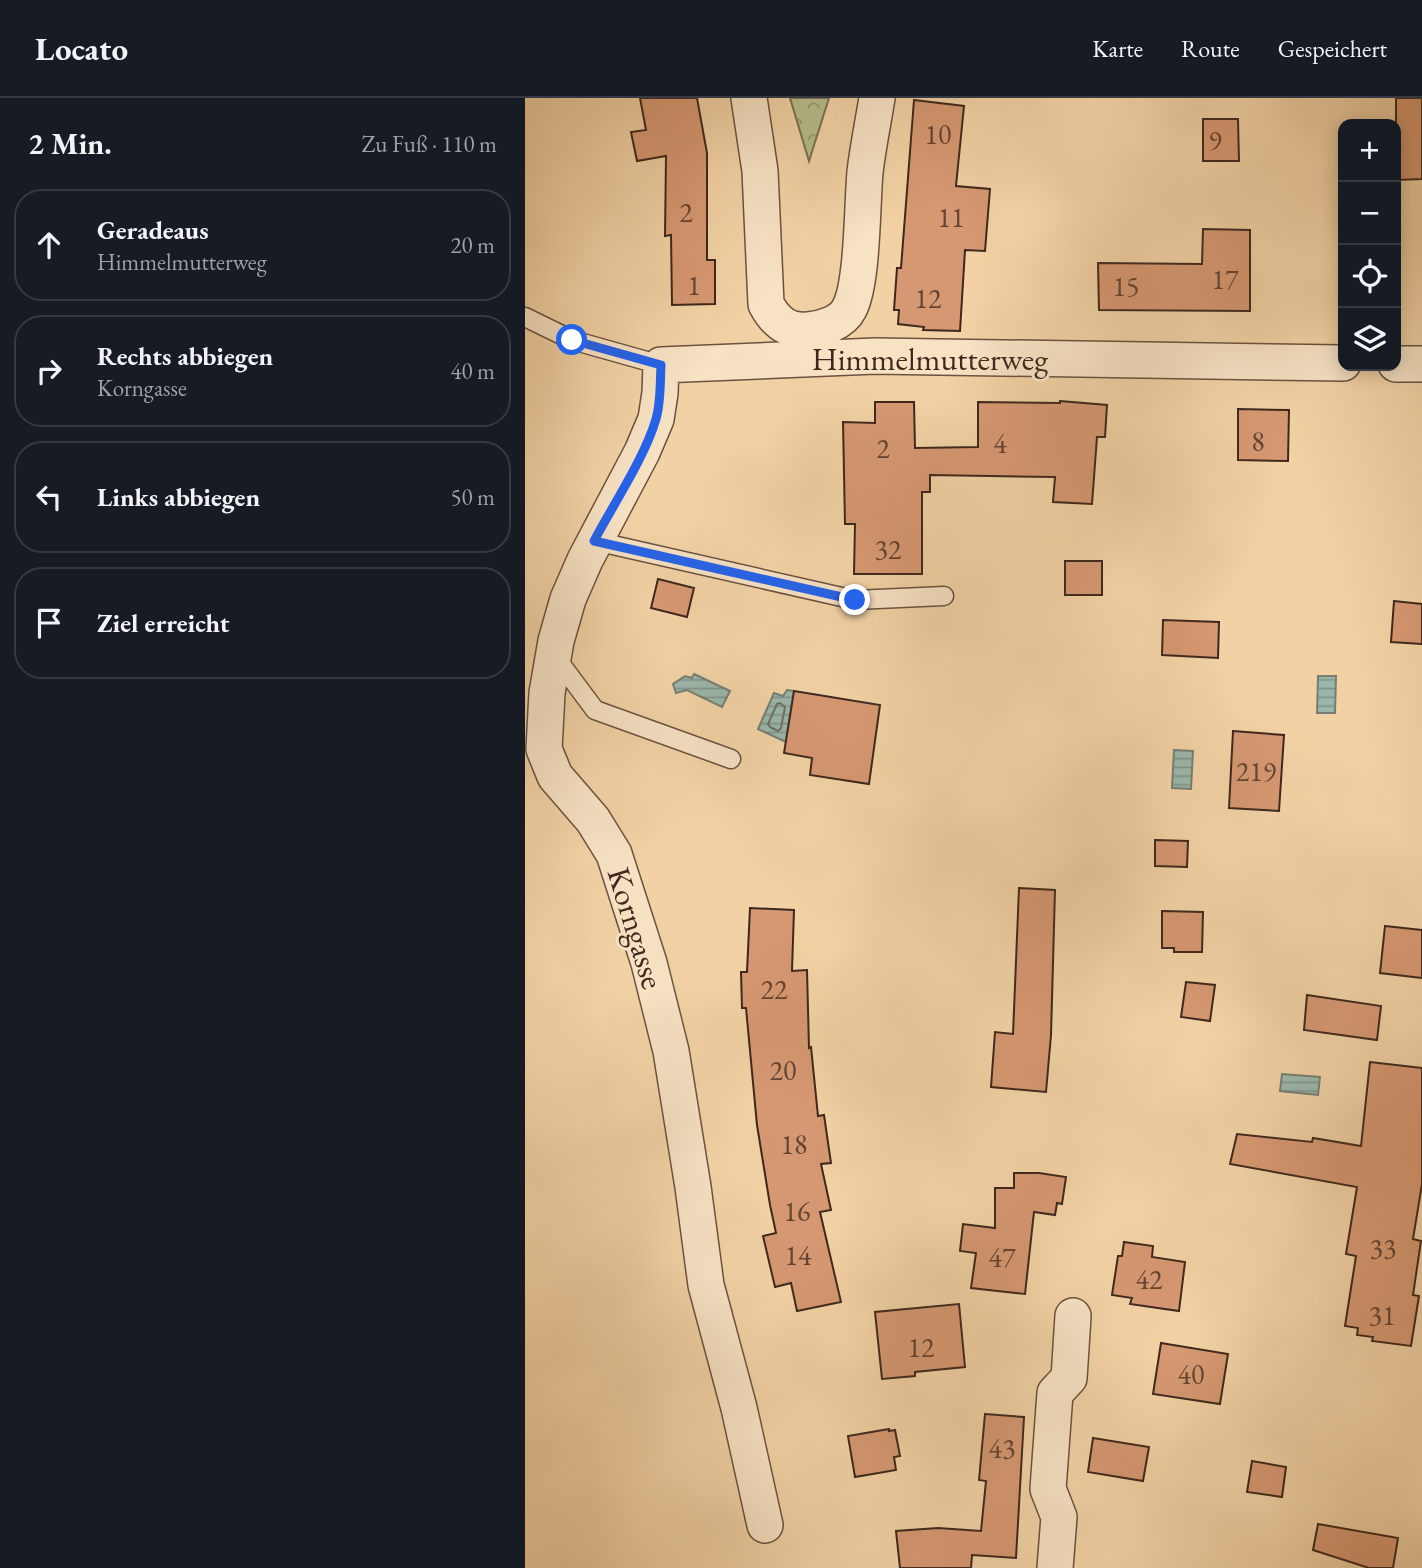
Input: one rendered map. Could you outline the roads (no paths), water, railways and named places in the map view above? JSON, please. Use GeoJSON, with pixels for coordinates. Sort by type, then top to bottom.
{"type":"FeatureCollection","features":[{"type":"Feature","properties":{"kind":"street"},"geometry":{"type":"LineString","coordinates":[[749,98],[760,171],[766,304],[774,318],[786,327],[800,331],[827,326],[840,320],[852,303],[858,273],[865,170],[877,98]]}},
{"type":"Feature","properties":{"kind":"street","name":"Himmelmutterweg"},"geometry":{"type":"LineString","coordinates":[[661,365],[875,356],[1338,363]]}},
{"type":"Feature","properties":{"kind":"street"},"geometry":{"type":"LineString","coordinates":[[1401,363],[1422,364]]}},
{"type":"Feature","properties":{"kind":"street","name":"Korngasse"},"geometry":{"type":"LineString","coordinates":[[661,365],[656,419],[642,452],[594,541],[568,600],[547,693],[544,749],[555,776],[593,820],[614,854],[649,963],[671,1051],[694,1187],[706,1284],[739,1408],[765,1525]]}},
{"type":"Feature","properties":{"kind":"street"},"geometry":{"type":"LineString","coordinates":[[1055,1568],[1059,1517],[1048,1489],[1055,1393],[1069,1378],[1073,1316]]}},
{"type":"Feature","properties":{"kind":"lane","name":"Himmelmutterweg"},"geometry":{"type":"LineString","coordinates":[[525,317],[572,340],[661,365]]}},
{"type":"Feature","properties":{"kind":"lane"},"geometry":{"type":"LineString","coordinates":[[594,541],[855,600],[944,596]]}},
{"type":"Feature","properties":{"kind":"lane"},"geometry":{"type":"LineString","coordinates":[[554,655],[595,710],[731,759]]}},
{"type":"Feature","properties":{"kind":"water"},"geometry":{"type":"Polygon","coordinates":[[[694,674],[730,691],[722,707],[687,690],[676,693],[673,684],[685,676],[692,678],[694,674]]]}},
{"type":"Feature","properties":{"kind":"water"},"geometry":{"type":"Polygon","coordinates":[[[1318,676],[1336,676],[1335,713],[1317,713],[1318,676]]]}},
{"type":"Feature","properties":{"kind":"water"},"geometry":{"type":"Polygon","coordinates":[[[787,690],[794,691],[786,742],[758,729],[774,693],[783,696],[787,690]]]}},
{"type":"Feature","properties":{"kind":"water"},"geometry":{"type":"Polygon","coordinates":[[[1174,750],[1193,751],[1191,789],[1172,788],[1174,750]]]}},
{"type":"Feature","properties":{"kind":"water"},"geometry":{"type":"Polygon","coordinates":[[[1282,1074],[1320,1077],[1318,1095],[1280,1091],[1282,1074]]]}}]}
